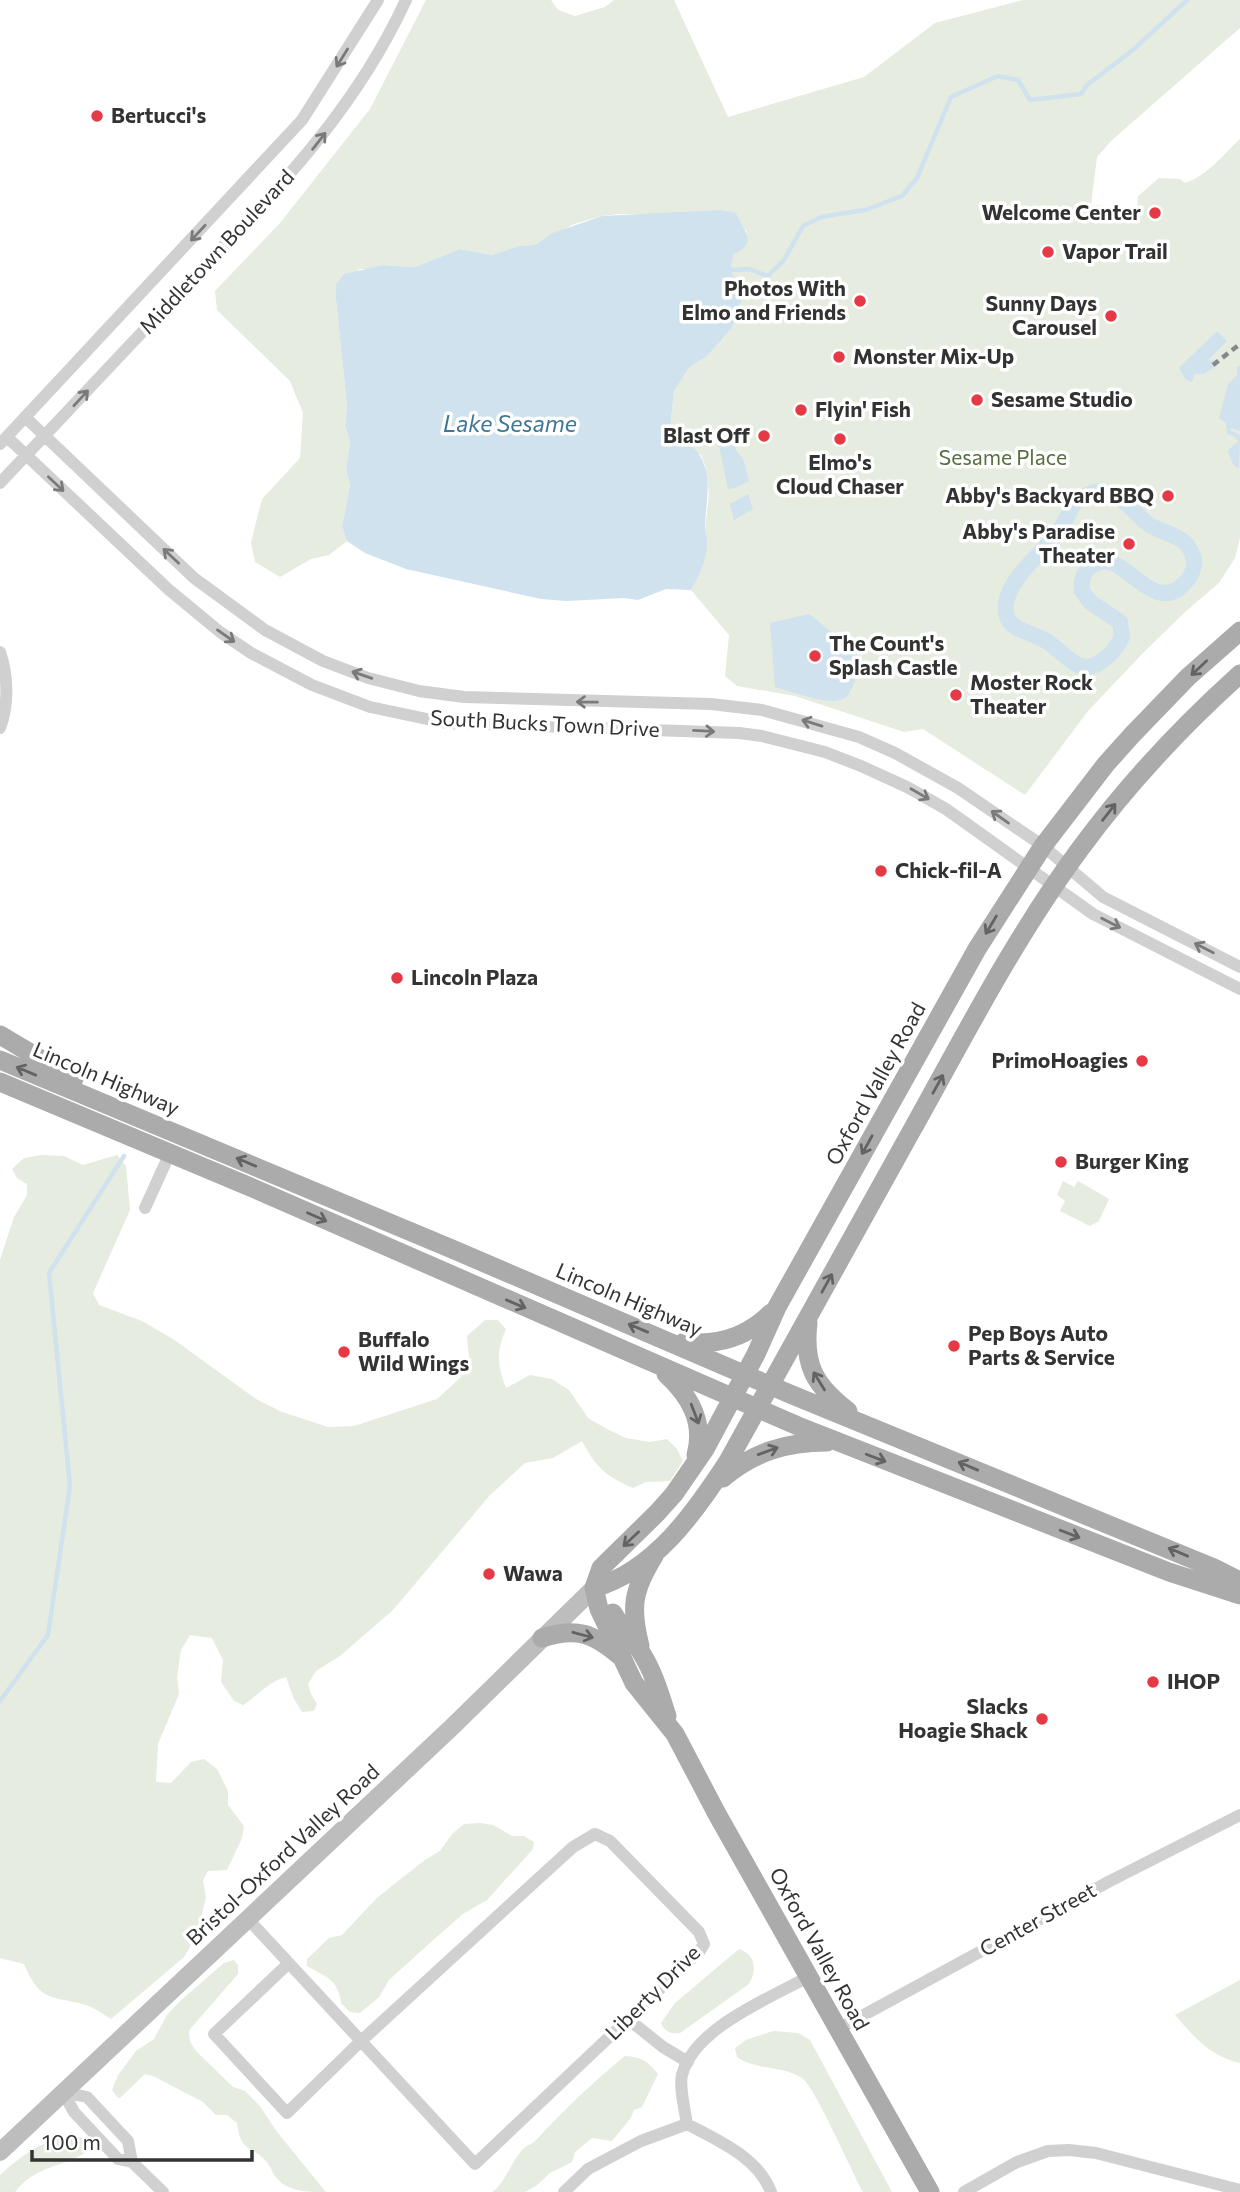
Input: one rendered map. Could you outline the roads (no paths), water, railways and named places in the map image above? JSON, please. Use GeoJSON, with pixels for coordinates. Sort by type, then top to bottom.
{"type":"FeatureCollection","features":[{"type":"Feature","properties":{"kind":"main road","name":"Oxford Valley Road"},"geometry":{"type":"LineString","coordinates":[[671,1727],[634,1683],[620,1656],[594,1588],[601,1568],[657,1513],[690,1473],[705,1449],[777,1307],[971,960],[1042,846],[1097,774],[1132,735],[1188,677],[1240,631]]}},
{"type":"Feature","properties":{"kind":"main road"},"geometry":{"type":"LineString","coordinates":[[594,1588],[614,1582],[657,1551],[677,1531],[711,1488],[980,1008],[1055,886],[1130,785],[1182,728],[1240,674]]}},
{"type":"Feature","properties":{"kind":"main road"},"geometry":{"type":"LineString","coordinates":[[0,1035],[140,1118]]}},
{"type":"Feature","properties":{"kind":"main road","name":"Lincoln Highway"},"geometry":{"type":"LineString","coordinates":[[0,1060],[868,1426],[1144,1538],[1240,1581]]}},
{"type":"Feature","properties":{"kind":"main road","name":"Lincoln Highway"},"geometry":{"type":"LineString","coordinates":[[0,1082],[170,1153],[757,1409],[1169,1572],[1240,1595]]}},
{"type":"Feature","properties":{"kind":"main road"},"geometry":{"type":"LineString","coordinates":[[669,1341],[697,1344],[731,1339],[762,1322],[777,1307]]}},
{"type":"Feature","properties":{"kind":"main road"},"geometry":{"type":"LineString","coordinates":[[808,1317],[806,1342],[814,1375],[832,1399],[868,1426]]}},
{"type":"Feature","properties":{"kind":"main road"},"geometry":{"type":"LineString","coordinates":[[658,1366],[687,1397],[697,1419],[699,1444],[690,1473]]}},
{"type":"Feature","properties":{"kind":"main road"},"geometry":{"type":"LineString","coordinates":[[711,1488],[737,1466],[772,1448],[837,1442]]}},
{"type":"Feature","properties":{"kind":"main road"},"geometry":{"type":"LineString","coordinates":[[641,1651],[634,1624],[634,1600],[641,1579],[657,1551]]}},
{"type":"Feature","properties":{"kind":"main road","name":"Oxford Valley Road"},"geometry":{"type":"LineString","coordinates":[[594,1588],[641,1651],[653,1673],[671,1727],[930,2192]]}},
{"type":"Feature","properties":{"kind":"main road","name":"Bristol-Oxford Valley Road"},"geometry":{"type":"LineString","coordinates":[[0,2152],[452,1727],[594,1588]]}},
{"type":"Feature","properties":{"kind":"main road"},"geometry":{"type":"LineString","coordinates":[[542,1639],[559,1632],[584,1633],[620,1656]]}},
{"type":"Feature","properties":{"kind":"street","name":"Middletown Boulevard"},"geometry":{"type":"LineString","coordinates":[[4,441],[302,120],[378,0]]}},
{"type":"Feature","properties":{"kind":"street","name":"Middletown Boulevard"},"geometry":{"type":"LineString","coordinates":[[0,483],[242,228],[312,150],[354,93],[380,51],[406,0]]}},
{"type":"Feature","properties":{"kind":"street","name":"South Bucks Town Drive"},"geometry":{"type":"LineString","coordinates":[[26,417],[194,578],[265,630],[323,661],[368,678],[419,691],[464,697],[711,704],[762,710],[859,737],[895,753],[958,788],[1042,846],[1103,897],[1240,967]]}},
{"type":"Feature","properties":{"kind":"street","name":"South Bucks Town Drive"},"geometry":{"type":"LineString","coordinates":[[4,441],[26,456],[168,589],[220,632],[251,653],[312,685],[370,707],[446,723],[739,733],[825,752],[862,765],[925,797],[1093,914],[1240,989]]}},
{"type":"Feature","properties":{"kind":"street"},"geometry":{"type":"LineString","coordinates":[[0,652],[6,704],[0,727]]}},
{"type":"Feature","properties":{"kind":"street"},"geometry":{"type":"LineString","coordinates":[[145,1208],[170,1153]]}},
{"type":"Feature","properties":{"kind":"street","name":"Center Street"},"geometry":{"type":"LineString","coordinates":[[838,2029],[1110,1881],[1240,1815]]}},
{"type":"Feature","properties":{"kind":"street","name":"Liberty Drive"},"geometry":{"type":"LineString","coordinates":[[248,1919],[475,2164],[699,1952],[704,1944],[699,1932],[610,1841],[595,1835],[573,1847],[362,2041]]}},
{"type":"Feature","properties":{"kind":"street"},"geometry":{"type":"LineString","coordinates":[[289,1963],[214,2034],[287,2113],[362,2041]]}},
{"type":"Feature","properties":{"kind":"street"},"geometry":{"type":"LineString","coordinates":[[687,2124],[681,2076],[695,2047],[713,2030],[808,1977]]}},
{"type":"Feature","properties":{"kind":"street"},"geometry":{"type":"LineString","coordinates":[[628,2019],[663,2047],[688,2062]]}},
{"type":"Feature","properties":{"kind":"street"},"geometry":{"type":"LineString","coordinates":[[63,2092],[74,2112],[118,2159],[132,2162]]}},
{"type":"Feature","properties":{"kind":"street"},"geometry":{"type":"LineString","coordinates":[[63,2092],[87,2097],[128,2141],[132,2162],[153,2189]]}},
{"type":"Feature","properties":{"kind":"street"},"geometry":{"type":"LineString","coordinates":[[564,2192],[588,2169],[641,2141],[687,2124],[733,2149],[766,2178],[771,2192]]}},
{"type":"Feature","properties":{"kind":"street"},"geometry":{"type":"LineString","coordinates":[[964,2192],[1017,2162],[1048,2151],[1069,2150],[1096,2153],[1240,2190]]}},
{"type":"Feature","properties":{"kind":"water","name":"Lake Sesame"},"geometry":{"type":"Polygon","coordinates":[[[720,210],[736,213],[747,236],[746,245],[734,254],[731,265],[734,277],[746,288],[732,328],[707,356],[689,368],[674,391],[671,420],[672,434],[682,447],[693,447],[700,456],[707,475],[706,551],[702,568],[691,590],[666,589],[638,600],[541,599],[406,569],[365,553],[347,541],[342,527],[350,485],[346,470],[350,441],[345,426],[347,406],[336,300],[336,285],[344,274],[383,265],[415,267],[460,249],[492,255],[518,246],[535,245],[553,233],[602,216],[720,210]]]}},
{"type":"Feature","properties":{"kind":"water"},"geometry":{"type":"Polygon","coordinates":[[[1217,331],[1227,341],[1207,361],[1215,360],[1218,365],[1204,374],[1195,374],[1192,382],[1186,380],[1179,368],[1217,331]]]}},
{"type":"Feature","properties":{"kind":"water"},"geometry":{"type":"Polygon","coordinates":[[[1237,366],[1240,366],[1240,431],[1230,430],[1240,435],[1239,469],[1232,463],[1228,450],[1239,441],[1227,434],[1226,423],[1219,418],[1228,385],[1237,375],[1237,366]]]}},
{"type":"Feature","properties":{"kind":"water"},"geometry":{"type":"Polygon","coordinates":[[[734,440],[749,481],[728,489],[718,441],[734,440]]]}},
{"type":"Feature","properties":{"kind":"water"},"geometry":{"type":"Polygon","coordinates":[[[748,494],[753,509],[734,520],[730,504],[748,494]]]}},
{"type":"Feature","properties":{"kind":"water","name":"The Count's Splash Castle"},"geometry":{"type":"Polygon","coordinates":[[[809,614],[855,651],[859,658],[852,688],[846,697],[840,700],[822,700],[775,687],[770,623],[809,614]]]}},
{"type":"Feature","properties":{"kind":"waterway"},"geometry":{"type":"LineString","coordinates":[[731,270],[749,269],[768,276],[784,260],[803,226],[821,217],[865,210],[902,196],[917,178],[951,97],[998,76],[1018,80],[1030,100],[1081,94],[1087,85],[1133,50],[1187,0]]}},
{"type":"Feature","properties":{"kind":"waterway"},"geometry":{"type":"LineString","coordinates":[[1099,491],[1114,494],[1150,525],[1180,539],[1190,550],[1194,563],[1186,582],[1171,592],[1159,592],[1147,587],[1113,563],[1101,561],[1090,567],[1083,578],[1082,591],[1090,602],[1120,622],[1122,637],[1105,659],[1094,666],[1086,667],[1073,662],[1048,642],[1013,625],[1008,620],[1006,603],[1020,575],[1057,534],[1076,502],[1099,491]]}},
{"type":"Feature","properties":{"kind":"waterway"},"geometry":{"type":"LineString","coordinates":[[0,1701],[48,1635],[70,1486],[49,1273],[124,1156]]}},
{"type":"Feature","properties":{"kind":"railway"},"geometry":{"type":"LineString","coordinates":[[1213,365],[1240,344]]}},
{"type":"Feature","properties":{"kind":"place","name":"Bertucci's"},"geometry":{"type":"Point","coordinates":[97,116]}},
{"type":"Feature","properties":{"kind":"place","name":"Welcome Center"},"geometry":{"type":"Point","coordinates":[1155,213]}},
{"type":"Feature","properties":{"kind":"place","name":"Vapor Trail"},"geometry":{"type":"Point","coordinates":[1048,252]}},
{"type":"Feature","properties":{"kind":"place","name":"Photos With Elmo and Friends"},"geometry":{"type":"Point","coordinates":[860,301]}},
{"type":"Feature","properties":{"kind":"place","name":"Sunny Days Carousel"},"geometry":{"type":"Point","coordinates":[1111,316]}},
{"type":"Feature","properties":{"kind":"place","name":"Monster Mix-Up"},"geometry":{"type":"Point","coordinates":[839,357]}},
{"type":"Feature","properties":{"kind":"place","name":"Sesame Studio"},"geometry":{"type":"Point","coordinates":[977,400]}},
{"type":"Feature","properties":{"kind":"place","name":"Flyin' Fish"},"geometry":{"type":"Point","coordinates":[801,410]}},
{"type":"Feature","properties":{"kind":"place","name":"Blast Off"},"geometry":{"type":"Point","coordinates":[764,436]}},
{"type":"Feature","properties":{"kind":"place","name":"Elmo's Cloud Chaser"},"geometry":{"type":"Point","coordinates":[840,439]}},
{"type":"Feature","properties":{"kind":"place","name":"Abby's Backyard BBQ"},"geometry":{"type":"Point","coordinates":[1168,496]}},
{"type":"Feature","properties":{"kind":"place","name":"Abby's Paradise Theater"},"geometry":{"type":"Point","coordinates":[1129,544]}},
{"type":"Feature","properties":{"kind":"place","name":"The Count's Splash Castle"},"geometry":{"type":"Point","coordinates":[815,656]}},
{"type":"Feature","properties":{"kind":"place","name":"Moster Rock Theater"},"geometry":{"type":"Point","coordinates":[956,695]}},
{"type":"Feature","properties":{"kind":"place","name":"Chick-fil-A"},"geometry":{"type":"Point","coordinates":[881,871]}},
{"type":"Feature","properties":{"kind":"place","name":"Lincoln Plaza"},"geometry":{"type":"Point","coordinates":[397,978]}},
{"type":"Feature","properties":{"kind":"place","name":"PrimoHoagies"},"geometry":{"type":"Point","coordinates":[1142,1061]}},
{"type":"Feature","properties":{"kind":"place","name":"Burger King"},"geometry":{"type":"Point","coordinates":[1061,1162]}},
{"type":"Feature","properties":{"kind":"place","name":"Pep Boys Auto Parts & Service"},"geometry":{"type":"Point","coordinates":[954,1346]}},
{"type":"Feature","properties":{"kind":"place","name":"Buffalo Wild Wings"},"geometry":{"type":"Point","coordinates":[344,1352]}},
{"type":"Feature","properties":{"kind":"place","name":"Wawa"},"geometry":{"type":"Point","coordinates":[489,1574]}},
{"type":"Feature","properties":{"kind":"place","name":"IHOP"},"geometry":{"type":"Point","coordinates":[1153,1682]}},
{"type":"Feature","properties":{"kind":"place","name":"Slacks Hoagie Shack"},"geometry":{"type":"Point","coordinates":[1042,1719]}},
{"type":"Feature","properties":{"kind":"park label","name":"Sesame Place"},"geometry":{"type":"Point","coordinates":[1003,458]}}]}
